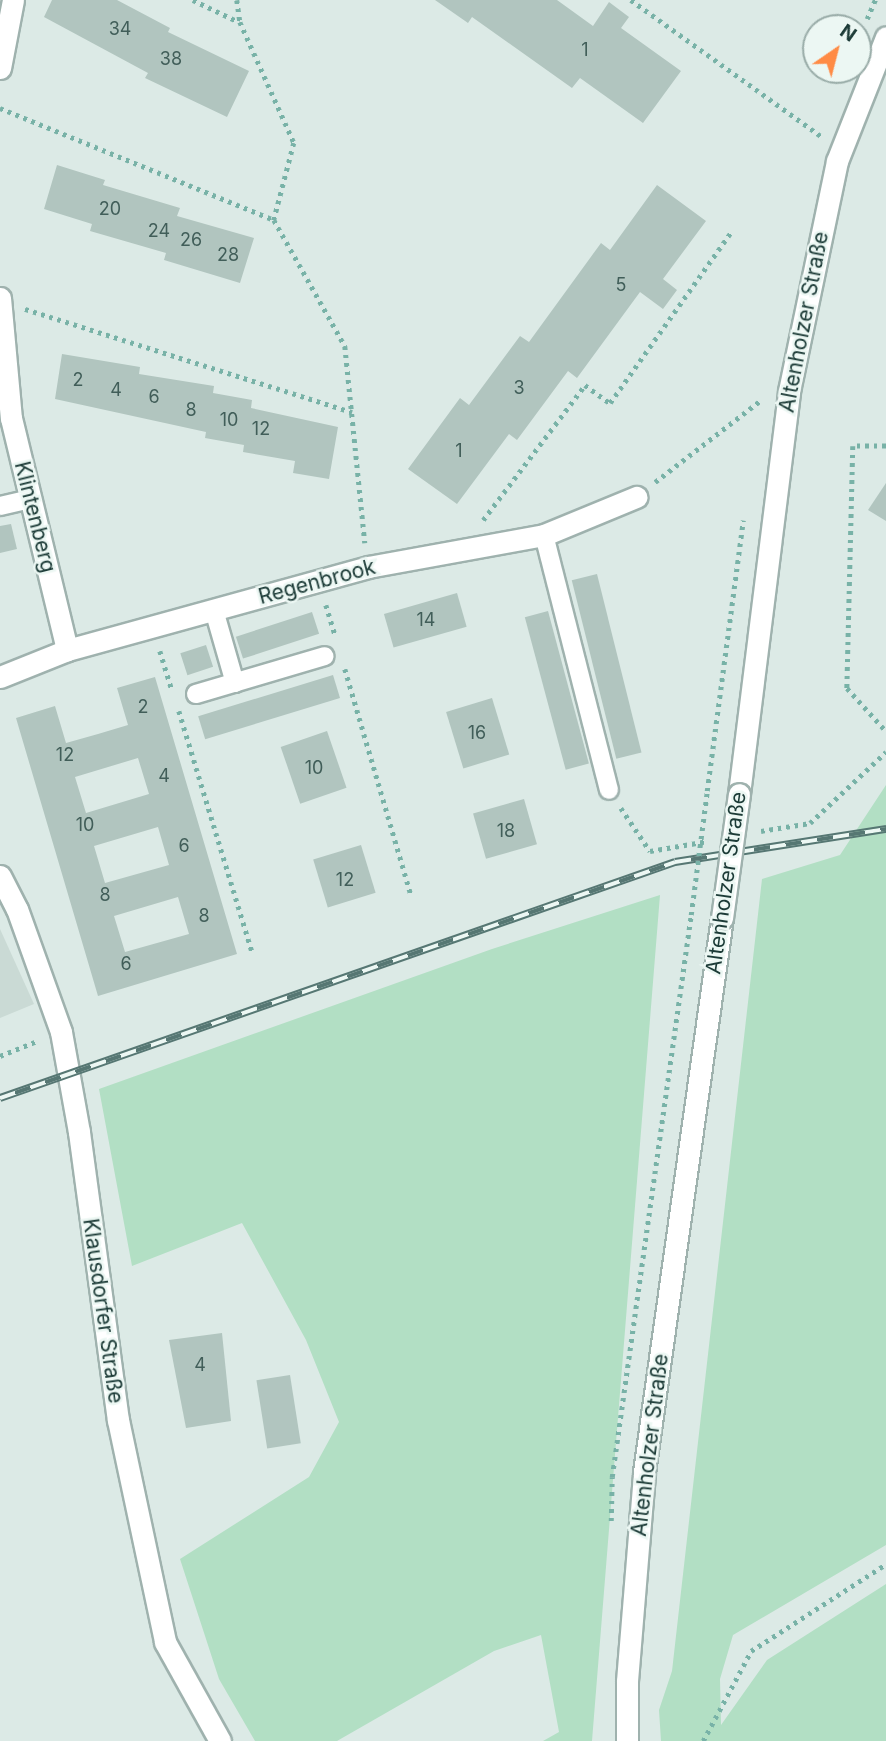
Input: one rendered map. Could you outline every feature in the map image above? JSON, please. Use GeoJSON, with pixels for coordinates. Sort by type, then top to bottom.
{"type":"FeatureCollection","features":[{"type":"Feature","properties":{"kind":"street"},"geometry":{"type":"LineString","coordinates":[[0,68],[13,0]]}},
{"type":"Feature","properties":{"kind":"street","name":"Altenholzer Straße"},"geometry":{"type":"LineString","coordinates":[[627,1741],[626,1681],[645,1472],[739,794],[789,391],[837,161],[886,37]]}},
{"type":"Feature","properties":{"kind":"street","name":"Klintenberg"},"geometry":{"type":"LineString","coordinates":[[0,300],[5,403],[67,650]]}},
{"type":"Feature","properties":{"kind":"street","name":"Regenbrook"},"geometry":{"type":"LineString","coordinates":[[0,677],[67,650],[368,567],[544,536],[636,497]]}},
{"type":"Feature","properties":{"kind":"street","name":"Klausdorfer Straße"},"geometry":{"type":"LineString","coordinates":[[0,876],[17,909],[61,1032],[79,1132],[118,1420],[165,1642],[220,1741]]}},
{"type":"Feature","properties":{"kind":"lane"},"geometry":{"type":"LineString","coordinates":[[0,506],[30,499]]}},
{"type":"Feature","properties":{"kind":"lane"},"geometry":{"type":"LineString","coordinates":[[544,536],[610,790]]}},
{"type":"Feature","properties":{"kind":"lane"},"geometry":{"type":"LineString","coordinates":[[214,610],[235,683]]}},
{"type":"Feature","properties":{"kind":"lane"},"geometry":{"type":"LineString","coordinates":[[196,694],[326,656]]}},
{"type":"Feature","properties":{"kind":"path"},"geometry":{"type":"LineString","coordinates":[[193,0],[240,22]]}},
{"type":"Feature","properties":{"kind":"path"},"geometry":{"type":"LineString","coordinates":[[237,0],[240,22],[294,143],[274,220]]}},
{"type":"Feature","properties":{"kind":"path"},"geometry":{"type":"LineString","coordinates":[[631,0],[821,136]]}},
{"type":"Feature","properties":{"kind":"path"},"geometry":{"type":"LineString","coordinates":[[0,108],[274,220],[345,346],[368,567]]}},
{"type":"Feature","properties":{"kind":"path"},"geometry":{"type":"LineString","coordinates":[[460,551],[585,385],[610,402],[731,232]]}},
{"type":"Feature","properties":{"kind":"path"},"geometry":{"type":"LineString","coordinates":[[0,300],[352,412]]}},
{"type":"Feature","properties":{"kind":"path"},"geometry":{"type":"LineString","coordinates":[[636,497],[759,400],[789,391]]}},
{"type":"Feature","properties":{"kind":"path"},"geometry":{"type":"LineString","coordinates":[[886,446],[853,446],[847,688],[886,731]]}},
{"type":"Feature","properties":{"kind":"path"},"geometry":{"type":"LineString","coordinates":[[319,581],[337,640]]}},
{"type":"Feature","properties":{"kind":"path"},"geometry":{"type":"LineString","coordinates":[[153,627],[173,692]]}},
{"type":"Feature","properties":{"kind":"path"},"geometry":{"type":"LineString","coordinates":[[344,665],[411,895]]}},
{"type":"Feature","properties":{"kind":"path"},"geometry":{"type":"LineString","coordinates":[[177,705],[252,952]]}},
{"type":"Feature","properties":{"kind":"path"},"geometry":{"type":"LineString","coordinates":[[691,915],[707,791]]}},
{"type":"Feature","properties":{"kind":"path"},"geometry":{"type":"LineString","coordinates":[[0,1056],[61,1032]]}},
{"type":"Feature","properties":{"kind":"path"},"geometry":{"type":"LineString","coordinates":[[704,1741],[751,1651],[886,1564]]}},
{"type":"Feature","properties":{"kind":"shaded area"},"geometry":{"type":"Polygon","coordinates":[[[0,929],[34,1004],[0,1018],[0,929]]]}},
{"type":"Feature","properties":{"kind":"green space"},"geometry":{"type":"Polygon","coordinates":[[[886,785],[886,1545],[733,1635],[720,1679],[721,1725],[767,1660],[886,1584],[886,1741],[661,1741],[659,1710],[672,1671],[762,879],[840,855],[886,785]]]}},
{"type":"Feature","properties":{"kind":"green space"},"geometry":{"type":"Polygon","coordinates":[[[660,895],[592,1741],[543,1741],[559,1732],[541,1635],[494,1651],[337,1741],[255,1741],[219,1679],[180,1559],[309,1477],[339,1422],[306,1340],[242,1223],[132,1266],[99,1089],[492,949],[660,895]]]}},
{"type":"Feature","properties":{"kind":"building"},"geometry":{"type":"Polygon","coordinates":[[[52,0],[117,0],[170,28],[168,32],[249,71],[227,117],[145,78],[148,73],[44,17],[52,0]]]}},
{"type":"Feature","properties":{"kind":"building"},"geometry":{"type":"Polygon","coordinates":[[[435,0],[557,0],[593,26],[609,2],[629,17],[621,28],[681,71],[643,123],[580,78],[572,88],[472,17],[468,23],[435,0]]]}},
{"type":"Feature","properties":{"kind":"building"},"geometry":{"type":"Polygon","coordinates":[[[57,165],[105,180],[103,185],[180,208],[177,216],[254,238],[240,283],[164,260],[166,253],[90,231],[92,224],[44,209],[57,165]]]}},
{"type":"Feature","properties":{"kind":"building"},"geometry":{"type":"Polygon","coordinates":[[[657,185],[706,221],[663,279],[677,290],[663,309],[640,292],[577,378],[568,371],[517,440],[509,434],[457,504],[408,469],[460,398],[469,405],[520,336],[529,342],[601,243],[610,250],[657,185]]]}},
{"type":"Feature","properties":{"kind":"building"},"geometry":{"type":"Polygon","coordinates":[[[62,354],[140,367],[139,374],[214,386],[213,393],[252,400],[251,408],[338,427],[329,479],[293,473],[295,461],[243,452],[244,445],[205,438],[206,432],[55,399],[62,354]]]}},
{"type":"Feature","properties":{"kind":"building"},"geometry":{"type":"Polygon","coordinates":[[[886,483],[886,521],[868,510],[886,483]]]}},
{"type":"Feature","properties":{"kind":"building"},"geometry":{"type":"Polygon","coordinates":[[[11,524],[17,549],[0,553],[0,526],[11,524]]]}},
{"type":"Feature","properties":{"kind":"building"},"geometry":{"type":"Polygon","coordinates":[[[597,574],[642,753],[616,759],[572,580],[597,574]]]}},
{"type":"Feature","properties":{"kind":"building"},"geometry":{"type":"Polygon","coordinates":[[[457,593],[467,627],[394,648],[384,614],[457,593]]]}},
{"type":"Feature","properties":{"kind":"building"},"geometry":{"type":"Polygon","coordinates":[[[548,611],[589,764],[566,770],[525,617],[548,611]]]}},
{"type":"Feature","properties":{"kind":"building"},"geometry":{"type":"Polygon","coordinates":[[[312,612],[319,634],[243,659],[236,637],[312,612]]]}},
{"type":"Feature","properties":{"kind":"building"},"geometry":{"type":"Polygon","coordinates":[[[206,645],[213,667],[187,675],[180,653],[206,645]]]}},
{"type":"Feature","properties":{"kind":"building"},"geometry":{"type":"Polygon","coordinates":[[[333,675],[340,698],[205,739],[198,716],[333,675]]]}},
{"type":"Feature","properties":{"kind":"building"},"geometry":{"type":"Polygon","coordinates":[[[155,677],[237,954],[98,996],[16,718],[55,706],[66,743],[98,734],[128,725],[117,688],[155,677]],[[138,758],[75,777],[86,813],[149,794],[138,758]],[[158,827],[94,846],[105,883],[169,865],[158,827]],[[178,897],[114,916],[125,952],[189,934],[178,897]]]}},
{"type":"Feature","properties":{"kind":"building"},"geometry":{"type":"Polygon","coordinates":[[[492,698],[509,754],[463,768],[446,712],[492,698]]]}},
{"type":"Feature","properties":{"kind":"building"},"geometry":{"type":"Polygon","coordinates":[[[327,731],[347,788],[300,804],[281,747],[327,731]]]}},
{"type":"Feature","properties":{"kind":"building"},"geometry":{"type":"Polygon","coordinates":[[[524,799],[537,844],[486,859],[473,814],[524,799]]]}},
{"type":"Feature","properties":{"kind":"building"},"geometry":{"type":"Polygon","coordinates":[[[361,845],[376,893],[328,907],[313,860],[361,845]]]}},
{"type":"Feature","properties":{"kind":"building"},"geometry":{"type":"Polygon","coordinates":[[[222,1333],[231,1421],[186,1428],[169,1340],[222,1333]]]}},
{"type":"Feature","properties":{"kind":"building"},"geometry":{"type":"Polygon","coordinates":[[[290,1375],[301,1443],[267,1448],[256,1380],[290,1375]]]}},
{"type":"Feature","properties":{"kind":"railway"},"geometry":{"type":"LineString","coordinates":[[0,1098],[675,862],[886,829]]}}]}
